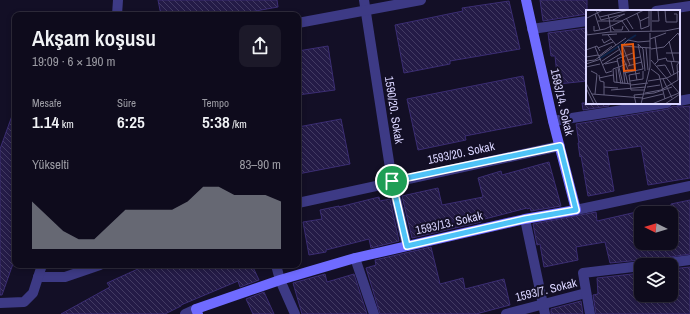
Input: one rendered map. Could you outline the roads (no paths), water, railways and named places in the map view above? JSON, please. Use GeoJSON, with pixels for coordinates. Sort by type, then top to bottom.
{"type":"FeatureCollection","features":[{"type":"Feature","properties":{"kind":"street"},"geometry":{"type":"LineString","coordinates":[[117,12],[118,0]]}},
{"type":"Feature","properties":{"kind":"street","name":"1590/20. Sokak"},"geometry":{"type":"LineString","coordinates":[[364,0],[392,181],[407,246]]}},
{"type":"Feature","properties":{"kind":"street"},"geometry":{"type":"LineString","coordinates":[[301,23],[420,0]]}},
{"type":"Feature","properties":{"kind":"street","name":"1593/14. Sokak"},"geometry":{"type":"LineString","coordinates":[[526,0],[553,121],[576,210]]}},
{"type":"Feature","properties":{"kind":"street"},"geometry":{"type":"LineString","coordinates":[[623,0],[624,10]]}},
{"type":"Feature","properties":{"kind":"street"},"geometry":{"type":"LineString","coordinates":[[663,10],[690,6]]}},
{"type":"Feature","properties":{"kind":"street"},"geometry":{"type":"LineString","coordinates":[[532,29],[586,21]]}},
{"type":"Feature","properties":{"kind":"street"},"geometry":{"type":"LineString","coordinates":[[680,101],[690,99]]}},
{"type":"Feature","properties":{"kind":"street"},"geometry":{"type":"LineString","coordinates":[[553,121],[661,104]]}},
{"type":"Feature","properties":{"kind":"street","name":"1593/20. Sokak"},"geometry":{"type":"LineString","coordinates":[[301,201],[560,146]]}},
{"type":"Feature","properties":{"kind":"street","name":"1593/13. Sokak"},"geometry":{"type":"LineString","coordinates":[[197,311],[280,280],[355,258],[525,219],[690,186]]}},
{"type":"Feature","properties":{"kind":"street"},"geometry":{"type":"LineString","coordinates":[[525,219],[544,309]]}},
{"type":"Feature","properties":{"kind":"street"},"geometry":{"type":"LineString","coordinates":[[355,258],[374,314]]}},
{"type":"Feature","properties":{"kind":"street"},"geometry":{"type":"LineString","coordinates":[[678,262],[690,260]]}},
{"type":"Feature","properties":{"kind":"street","name":"1593/7. Sokak"},"geometry":{"type":"LineString","coordinates":[[506,314],[544,309],[586,294],[583,274],[634,267]]}},
{"type":"Feature","properties":{"kind":"street"},"geometry":{"type":"LineString","coordinates":[[0,303],[24,302],[33,293],[41,268]]}},
{"type":"Feature","properties":{"kind":"street"},"geometry":{"type":"LineString","coordinates":[[38,277],[65,277],[91,268]]}},
{"type":"Feature","properties":{"kind":"street"},"geometry":{"type":"LineString","coordinates":[[277,268],[280,280],[295,314]]}},
{"type":"Feature","properties":{"kind":"street"},"geometry":{"type":"LineString","coordinates":[[586,294],[590,314]]}},
{"type":"Feature","properties":{"kind":"street"},"geometry":{"type":"LineString","coordinates":[[184,314],[197,311]]}}]}
